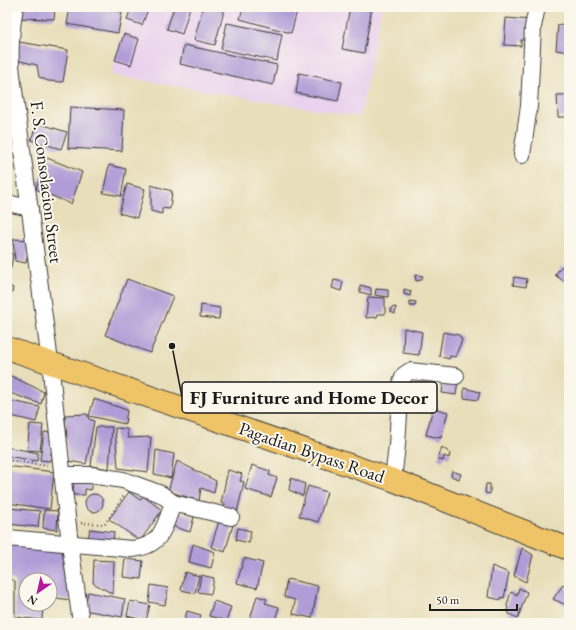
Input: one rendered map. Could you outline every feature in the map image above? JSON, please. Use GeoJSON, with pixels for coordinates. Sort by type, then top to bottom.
{"type":"FeatureCollection","features":[{"type":"Feature","properties":{"kind":"highway","name":"Pagadian Bypass Road"},"geometry":{"type":"LineString","coordinates":[[7,348],[393,480],[569,549]]}},
{"type":"Feature","properties":{"kind":"street","name":"F. S. Consolacion Street"},"geometry":{"type":"LineString","coordinates":[[15,7],[9,31],[11,64],[9,75],[30,208],[50,362],[70,544],[81,623]]}},
{"type":"Feature","properties":{"kind":"street"},"geometry":{"type":"LineString","coordinates":[[522,155],[529,106],[533,27],[537,7]]}},
{"type":"Feature","properties":{"kind":"street"},"geometry":{"type":"LineString","coordinates":[[7,203],[30,208]]}},
{"type":"Feature","properties":{"kind":"street"},"geometry":{"type":"LineString","coordinates":[[393,480],[398,446],[401,383],[404,375],[410,371],[456,376]]}},
{"type":"Feature","properties":{"kind":"street"},"geometry":{"type":"LineString","coordinates":[[62,471],[91,474],[123,480],[161,494],[173,503],[231,516]]}},
{"type":"Feature","properties":{"kind":"street"},"geometry":{"type":"LineString","coordinates":[[7,538],[132,549],[149,546],[156,541],[162,532],[173,503]]}},
{"type":"Feature","properties":{"kind":"path"},"geometry":{"type":"LineString","coordinates":[[7,460],[62,471]]}},
{"type":"Feature","properties":{"kind":"path"},"geometry":{"type":"LineString","coordinates":[[68,522],[104,524],[132,483]]}},
{"type":"Feature","properties":{"kind":"shaded area"},"geometry":{"type":"Polygon","coordinates":[[[129,7],[382,7],[360,117],[111,75],[129,7]]]}},
{"type":"Feature","properties":{"kind":"building"},"geometry":{"type":"Polygon","coordinates":[[[18,7],[55,7],[54,19],[16,18],[18,7]]]}},
{"type":"Feature","properties":{"kind":"building"},"geometry":{"type":"Polygon","coordinates":[[[70,7],[96,7],[122,12],[118,33],[67,24],[70,7]]]}},
{"type":"Feature","properties":{"kind":"building"},"geometry":{"type":"Polygon","coordinates":[[[131,7],[149,7],[142,25],[127,20],[131,7]]]}},
{"type":"Feature","properties":{"kind":"building"},"geometry":{"type":"Polygon","coordinates":[[[174,7],[190,7],[182,34],[167,29],[174,7]]]}},
{"type":"Feature","properties":{"kind":"building"},"geometry":{"type":"Polygon","coordinates":[[[203,7],[225,7],[215,45],[194,40],[203,7]]]}},
{"type":"Feature","properties":{"kind":"building"},"geometry":{"type":"Polygon","coordinates":[[[243,7],[298,7],[291,33],[240,19],[243,7]]]}},
{"type":"Feature","properties":{"kind":"building"},"geometry":{"type":"Polygon","coordinates":[[[350,7],[372,7],[364,53],[342,49],[350,7]]]}},
{"type":"Feature","properties":{"kind":"building"},"geometry":{"type":"Polygon","coordinates":[[[506,18],[531,20],[530,40],[521,40],[521,46],[504,45],[506,18]]]}},
{"type":"Feature","properties":{"kind":"building"},"geometry":{"type":"Polygon","coordinates":[[[227,23],[282,34],[277,61],[221,49],[227,23]]]}},
{"type":"Feature","properties":{"kind":"building"},"geometry":{"type":"Polygon","coordinates":[[[558,25],[569,26],[569,52],[556,50],[558,25]]]}},
{"type":"Feature","properties":{"kind":"building"},"geometry":{"type":"Polygon","coordinates":[[[124,34],[139,39],[131,65],[115,60],[124,34]]]}},
{"type":"Feature","properties":{"kind":"building"},"geometry":{"type":"Polygon","coordinates":[[[19,42],[68,50],[63,82],[48,81],[39,77],[37,65],[16,60],[19,42]]]}},
{"type":"Feature","properties":{"kind":"building"},"geometry":{"type":"Polygon","coordinates":[[[184,45],[277,65],[273,85],[180,64],[184,45]]]}},
{"type":"Feature","properties":{"kind":"building"},"geometry":{"type":"Polygon","coordinates":[[[299,73],[342,82],[338,101],[296,93],[299,73]]]}},
{"type":"Feature","properties":{"kind":"building"},"geometry":{"type":"Polygon","coordinates":[[[557,95],[569,95],[569,117],[558,117],[557,95]]]}},
{"type":"Feature","properties":{"kind":"building"},"geometry":{"type":"Polygon","coordinates":[[[70,107],[124,110],[122,151],[68,148],[70,107]]]}},
{"type":"Feature","properties":{"kind":"building"},"geometry":{"type":"Polygon","coordinates":[[[7,114],[17,117],[7,139],[7,114]]]}},
{"type":"Feature","properties":{"kind":"building"},"geometry":{"type":"Polygon","coordinates":[[[37,123],[67,132],[61,149],[31,140],[37,123]]]}},
{"type":"Feature","properties":{"kind":"building"},"geometry":{"type":"Polygon","coordinates":[[[47,158],[82,172],[71,204],[36,189],[47,158]]]}},
{"type":"Feature","properties":{"kind":"building"},"geometry":{"type":"Polygon","coordinates":[[[109,165],[126,169],[121,196],[103,193],[109,165]]]}},
{"type":"Feature","properties":{"kind":"building"},"geometry":{"type":"Polygon","coordinates":[[[127,184],[145,189],[137,218],[119,213],[127,184]]]}},
{"type":"Feature","properties":{"kind":"building"},"geometry":{"type":"Polygon","coordinates":[[[151,185],[172,191],[170,209],[162,208],[162,214],[151,211],[151,185]]]}},
{"type":"Feature","properties":{"kind":"building"},"geometry":{"type":"Polygon","coordinates":[[[7,216],[9,217],[8,242],[7,242],[7,216]]]}},
{"type":"Feature","properties":{"kind":"building"},"geometry":{"type":"Polygon","coordinates":[[[13,239],[30,240],[26,263],[15,261],[13,239]]]}},
{"type":"Feature","properties":{"kind":"building"},"geometry":{"type":"Polygon","coordinates":[[[7,252],[13,254],[11,268],[7,267],[7,252]]]}},
{"type":"Feature","properties":{"kind":"building"},"geometry":{"type":"Polygon","coordinates":[[[562,266],[569,271],[569,277],[565,282],[555,275],[562,266]]]}},
{"type":"Feature","properties":{"kind":"building"},"geometry":{"type":"Polygon","coordinates":[[[415,275],[423,276],[421,280],[416,281],[415,275]]]}},
{"type":"Feature","properties":{"kind":"building"},"geometry":{"type":"Polygon","coordinates":[[[514,277],[527,279],[526,287],[513,285],[514,277]]]}},
{"type":"Feature","properties":{"kind":"building"},"geometry":{"type":"Polygon","coordinates":[[[127,279],[173,296],[150,353],[105,335],[127,279]]]}},
{"type":"Feature","properties":{"kind":"building"},"geometry":{"type":"Polygon","coordinates":[[[334,280],[343,282],[341,291],[332,288],[334,280]]]}},
{"type":"Feature","properties":{"kind":"building"},"geometry":{"type":"Polygon","coordinates":[[[360,285],[371,288],[371,295],[360,292],[360,285]]]}},
{"type":"Feature","properties":{"kind":"building"},"geometry":{"type":"Polygon","coordinates":[[[8,286],[13,288],[12,293],[7,292],[8,286]]]}},
{"type":"Feature","properties":{"kind":"building"},"geometry":{"type":"Polygon","coordinates":[[[376,289],[388,290],[388,297],[375,295],[376,289]]]}},
{"type":"Feature","properties":{"kind":"building"},"geometry":{"type":"Polygon","coordinates":[[[404,289],[411,291],[410,296],[404,294],[404,289]]]}},
{"type":"Feature","properties":{"kind":"building"},"geometry":{"type":"Polygon","coordinates":[[[368,297],[385,298],[385,314],[378,314],[377,317],[366,318],[368,297]]]}},
{"type":"Feature","properties":{"kind":"building"},"geometry":{"type":"Polygon","coordinates":[[[410,301],[416,302],[415,306],[410,306],[410,301]]]}},
{"type":"Feature","properties":{"kind":"building"},"geometry":{"type":"Polygon","coordinates":[[[201,305],[220,308],[219,319],[200,317],[201,305]]]}},
{"type":"Feature","properties":{"kind":"building"},"geometry":{"type":"Polygon","coordinates":[[[396,307],[395,314],[391,312],[391,308],[396,307]]]}},
{"type":"Feature","properties":{"kind":"building"},"geometry":{"type":"Polygon","coordinates":[[[404,328],[422,332],[419,355],[403,353],[404,328]]]}},
{"type":"Feature","properties":{"kind":"building"},"geometry":{"type":"Polygon","coordinates":[[[443,332],[459,335],[462,340],[455,357],[450,356],[449,359],[439,356],[443,332]]]}},
{"type":"Feature","properties":{"kind":"building"},"geometry":{"type":"Polygon","coordinates":[[[7,374],[44,392],[41,404],[7,392],[7,374]]]}},
{"type":"Feature","properties":{"kind":"building"},"geometry":{"type":"Polygon","coordinates":[[[444,378],[458,380],[456,395],[442,393],[444,378]]]}},
{"type":"Feature","properties":{"kind":"building"},"geometry":{"type":"Polygon","coordinates":[[[464,388],[480,392],[478,400],[464,398],[464,388]]]}},
{"type":"Feature","properties":{"kind":"building"},"geometry":{"type":"Polygon","coordinates":[[[94,399],[127,410],[125,424],[89,416],[94,399]]]}},
{"type":"Feature","properties":{"kind":"building"},"geometry":{"type":"Polygon","coordinates":[[[7,400],[40,407],[36,422],[7,415],[7,400]]]}},
{"type":"Feature","properties":{"kind":"building"},"geometry":{"type":"Polygon","coordinates":[[[433,408],[448,412],[441,438],[426,435],[433,408]]]}},
{"type":"Feature","properties":{"kind":"building"},"geometry":{"type":"Polygon","coordinates":[[[87,414],[89,419],[94,421],[86,464],[68,461],[65,415],[87,414]]]}},
{"type":"Feature","properties":{"kind":"building"},"geometry":{"type":"Polygon","coordinates":[[[30,424],[43,425],[40,451],[27,450],[30,424]]]}},
{"type":"Feature","properties":{"kind":"building"},"geometry":{"type":"Polygon","coordinates":[[[96,427],[112,427],[109,469],[91,466],[96,427]]]}},
{"type":"Feature","properties":{"kind":"building"},"geometry":{"type":"Polygon","coordinates":[[[115,428],[127,429],[128,438],[151,437],[148,472],[118,468],[115,428]]]}},
{"type":"Feature","properties":{"kind":"building"},"geometry":{"type":"Polygon","coordinates":[[[44,432],[54,433],[50,461],[40,460],[44,432]]]}},
{"type":"Feature","properties":{"kind":"building"},"geometry":{"type":"Polygon","coordinates":[[[7,447],[38,453],[37,461],[7,456],[7,447]]]}},
{"type":"Feature","properties":{"kind":"building"},"geometry":{"type":"Polygon","coordinates":[[[442,447],[450,453],[449,458],[444,456],[443,461],[438,459],[442,447]]]}},
{"type":"Feature","properties":{"kind":"building"},"geometry":{"type":"Polygon","coordinates":[[[156,450],[174,454],[171,478],[154,474],[156,450]]]}},
{"type":"Feature","properties":{"kind":"building"},"geometry":{"type":"Polygon","coordinates":[[[177,461],[216,481],[214,493],[201,488],[199,501],[168,491],[177,461]]]}},
{"type":"Feature","properties":{"kind":"building"},"geometry":{"type":"Polygon","coordinates":[[[252,465],[270,471],[269,475],[277,478],[271,497],[245,489],[252,465]]]}},
{"type":"Feature","properties":{"kind":"building"},"geometry":{"type":"Polygon","coordinates":[[[7,466],[54,472],[50,509],[7,503],[7,466]]]}},
{"type":"Feature","properties":{"kind":"building"},"geometry":{"type":"Polygon","coordinates":[[[228,470],[242,474],[240,481],[244,482],[237,513],[224,510],[225,504],[221,503],[228,470]]]}},
{"type":"Feature","properties":{"kind":"building"},"geometry":{"type":"Polygon","coordinates":[[[452,471],[461,474],[459,479],[451,476],[452,471]]]}},
{"type":"Feature","properties":{"kind":"building"},"geometry":{"type":"Polygon","coordinates":[[[291,478],[305,484],[303,496],[289,490],[291,478]]]}},
{"type":"Feature","properties":{"kind":"building"},"geometry":{"type":"Polygon","coordinates":[[[74,480],[91,480],[91,490],[85,489],[85,495],[73,495],[74,480]]]}},
{"type":"Feature","properties":{"kind":"building"},"geometry":{"type":"Polygon","coordinates":[[[486,484],[490,484],[490,494],[485,493],[486,484]]]}},
{"type":"Feature","properties":{"kind":"building"},"geometry":{"type":"Polygon","coordinates":[[[308,486],[327,492],[318,522],[299,516],[308,486]]]}},
{"type":"Feature","properties":{"kind":"building"},"geometry":{"type":"Polygon","coordinates":[[[129,492],[140,500],[143,496],[162,510],[140,541],[109,519],[129,492]]]}},
{"type":"Feature","properties":{"kind":"building"},"geometry":{"type":"Polygon","coordinates":[[[94,494],[100,497],[103,503],[100,509],[94,512],[88,509],[85,503],[88,497],[94,494]]]}},
{"type":"Feature","properties":{"kind":"building"},"geometry":{"type":"Polygon","coordinates":[[[7,508],[40,511],[38,527],[7,524],[7,508]]]}},
{"type":"Feature","properties":{"kind":"building"},"geometry":{"type":"Polygon","coordinates":[[[44,510],[58,511],[57,530],[43,528],[44,510]]]}},
{"type":"Feature","properties":{"kind":"building"},"geometry":{"type":"Polygon","coordinates":[[[176,511],[194,517],[190,532],[172,526],[176,511]]]}},
{"type":"Feature","properties":{"kind":"building"},"geometry":{"type":"Polygon","coordinates":[[[219,521],[233,525],[225,552],[211,547],[219,521]]]}},
{"type":"Feature","properties":{"kind":"building"},"geometry":{"type":"Polygon","coordinates":[[[238,528],[251,531],[249,543],[236,540],[238,528]]]}},
{"type":"Feature","properties":{"kind":"building"},"geometry":{"type":"Polygon","coordinates":[[[90,529],[114,532],[113,542],[88,539],[90,529]]]}},
{"type":"Feature","properties":{"kind":"building"},"geometry":{"type":"Polygon","coordinates":[[[9,544],[62,550],[70,600],[58,598],[58,572],[18,572],[18,612],[42,612],[42,620],[15,617],[15,581],[7,578],[7,554],[9,544]]]}},
{"type":"Feature","properties":{"kind":"building"},"geometry":{"type":"Polygon","coordinates":[[[193,544],[215,552],[211,568],[189,562],[193,544]]]}},
{"type":"Feature","properties":{"kind":"building"},"geometry":{"type":"Polygon","coordinates":[[[522,548],[533,555],[526,582],[514,576],[522,548]]]}},
{"type":"Feature","properties":{"kind":"building"},"geometry":{"type":"Polygon","coordinates":[[[244,558],[263,563],[257,588],[237,583],[244,558]]]}},
{"type":"Feature","properties":{"kind":"building"},"geometry":{"type":"Polygon","coordinates":[[[125,559],[143,561],[141,579],[123,577],[125,559]]]}},
{"type":"Feature","properties":{"kind":"building"},"geometry":{"type":"Polygon","coordinates":[[[94,560],[114,561],[113,594],[93,583],[94,560]]]}},
{"type":"Feature","properties":{"kind":"building"},"geometry":{"type":"Polygon","coordinates":[[[492,566],[509,573],[504,598],[501,597],[501,600],[488,597],[492,566]]]}},
{"type":"Feature","properties":{"kind":"building"},"geometry":{"type":"Polygon","coordinates":[[[185,572],[199,576],[195,593],[181,590],[185,572]]]}},
{"type":"Feature","properties":{"kind":"building"},"geometry":{"type":"Polygon","coordinates":[[[201,575],[214,578],[211,594],[198,592],[201,575]]]}},
{"type":"Feature","properties":{"kind":"building"},"geometry":{"type":"Polygon","coordinates":[[[287,579],[318,586],[312,618],[293,614],[295,600],[284,597],[287,579]]]}},
{"type":"Feature","properties":{"kind":"building"},"geometry":{"type":"Polygon","coordinates":[[[151,585],[168,588],[165,605],[149,602],[151,585]]]}},
{"type":"Feature","properties":{"kind":"building"},"geometry":{"type":"Polygon","coordinates":[[[563,585],[569,590],[569,599],[566,605],[553,599],[563,585]]]}},
{"type":"Feature","properties":{"kind":"building"},"geometry":{"type":"Polygon","coordinates":[[[519,588],[527,592],[518,618],[509,614],[507,605],[511,592],[517,595],[519,588]]]}},
{"type":"Feature","properties":{"kind":"building"},"geometry":{"type":"Polygon","coordinates":[[[88,592],[125,599],[122,617],[84,610],[88,592]]]}},
{"type":"Feature","properties":{"kind":"building"},"geometry":{"type":"Polygon","coordinates":[[[257,596],[267,599],[265,603],[279,607],[274,623],[249,623],[257,596]]]}},
{"type":"Feature","properties":{"kind":"building"},"geometry":{"type":"Polygon","coordinates":[[[130,601],[150,605],[146,621],[127,616],[130,601]]]}},
{"type":"Feature","properties":{"kind":"building"},"geometry":{"type":"Polygon","coordinates":[[[214,601],[231,607],[226,622],[230,623],[221,623],[221,620],[226,621],[209,616],[214,601]]]}},
{"type":"Feature","properties":{"kind":"building"},"geometry":{"type":"Polygon","coordinates":[[[187,611],[201,615],[199,623],[184,623],[187,611]]]}},
{"type":"Feature","properties":{"kind":"place","name":"FJ Furniture and Home Decor"},"geometry":{"type":"Point","coordinates":[172,346]}}]}
